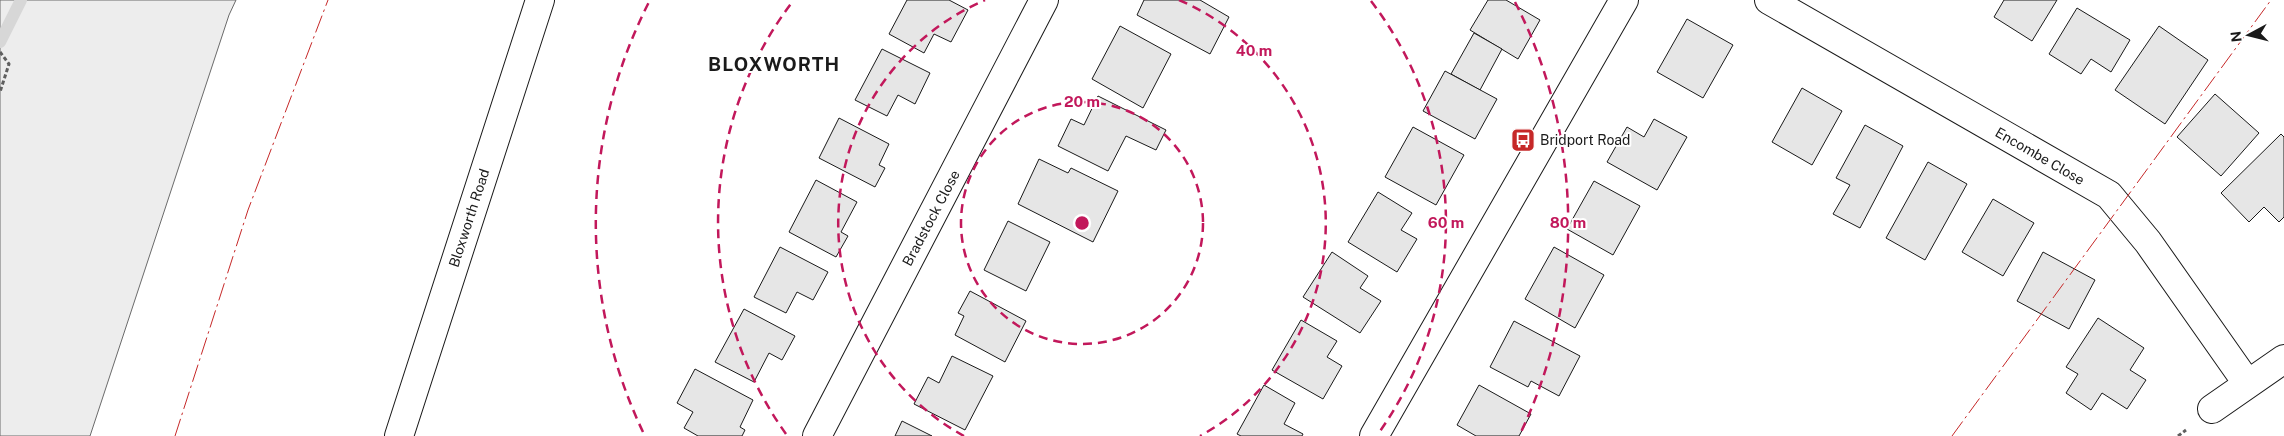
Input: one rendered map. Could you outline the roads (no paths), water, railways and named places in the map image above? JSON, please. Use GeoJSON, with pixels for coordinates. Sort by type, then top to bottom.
{"type":"FeatureCollection","features":[{"type":"Feature","properties":{"kind":"street","name":"Bloxworth Road"},"geometry":{"type":"LineString","coordinates":[[399,436],[540,0]]}},
{"type":"Feature","properties":{"kind":"street","name":"Bradstock Close"},"geometry":{"type":"LineString","coordinates":[[817,436],[1044,0]]}},
{"type":"Feature","properties":{"kind":"street"},"geometry":{"type":"LineString","coordinates":[[1374,436],[1624,0]]}},
{"type":"Feature","properties":{"kind":"street","name":"Encombe Close"},"geometry":{"type":"LineString","coordinates":[[1769,0],[2109,195],[2148,242],[2247,384]]}},
{"type":"Feature","properties":{"kind":"street"},"geometry":{"type":"LineString","coordinates":[[2212,409],[2284,359]]}},
{"type":"Feature","properties":{"kind":"waterway"},"geometry":{"type":"LineString","coordinates":[[0,42],[21,0]]}},
{"type":"Feature","properties":{"kind":"place","name":"Bridport Road"},"geometry":{"type":"Point","coordinates":[1523,140]}},
{"type":"Feature","properties":{"kind":"district","name":"BLOXWORTH"},"geometry":{"type":"Point","coordinates":[774,64]}}]}
